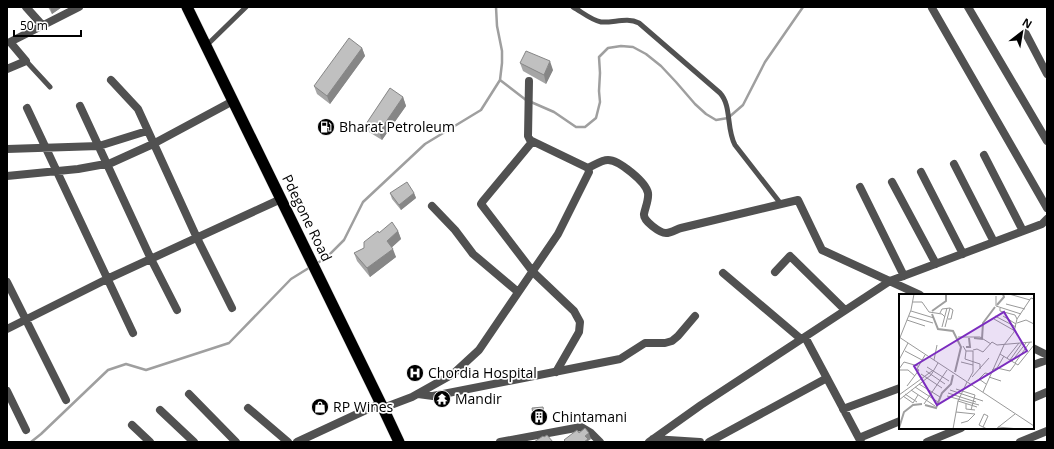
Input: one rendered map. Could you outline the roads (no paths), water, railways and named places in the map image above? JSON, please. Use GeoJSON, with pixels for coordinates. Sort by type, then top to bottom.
{"type":"FeatureCollection","features":[{"type":"Feature","properties":{"kind":"highway","name":"Pdegone Road"},"geometry":{"type":"LineString","coordinates":[[187,7],[382,405],[398,442]]}},
{"type":"Feature","properties":{"kind":"street"},"geometry":{"type":"LineString","coordinates":[[26,7],[42,26]]}},
{"type":"Feature","properties":{"kind":"street"},"geometry":{"type":"LineString","coordinates":[[7,69],[26,61],[10,42],[79,7]]}},
{"type":"Feature","properties":{"kind":"street"},"geometry":{"type":"LineString","coordinates":[[968,7],[1047,141]]}},
{"type":"Feature","properties":{"kind":"street"},"geometry":{"type":"LineString","coordinates":[[932,8],[1047,208]]}},
{"type":"Feature","properties":{"kind":"street"},"geometry":{"type":"LineString","coordinates":[[1025,32],[1047,74]]}},
{"type":"Feature","properties":{"kind":"street"},"geometry":{"type":"LineString","coordinates":[[111,80],[138,109],[197,238],[232,308]]}},
{"type":"Feature","properties":{"kind":"street"},"geometry":{"type":"LineString","coordinates":[[529,81],[528,136],[532,142],[588,168]]}},
{"type":"Feature","properties":{"kind":"street"},"geometry":{"type":"LineString","coordinates":[[7,176],[56,172],[107,164],[153,144],[233,101]]}},
{"type":"Feature","properties":{"kind":"street"},"geometry":{"type":"LineString","coordinates":[[80,106],[151,259],[177,310]]}},
{"type":"Feature","properties":{"kind":"street"},"geometry":{"type":"LineString","coordinates":[[27,108],[133,334]]}},
{"type":"Feature","properties":{"kind":"street"},"geometry":{"type":"LineString","coordinates":[[7,149],[99,146],[148,131]]}},
{"type":"Feature","properties":{"kind":"street"},"geometry":{"type":"LineString","coordinates":[[532,142],[481,204],[533,272],[574,311],[580,322],[579,332],[556,372]]}},
{"type":"Feature","properties":{"kind":"street"},"geometry":{"type":"LineString","coordinates":[[984,155],[1023,231]]}},
{"type":"Feature","properties":{"kind":"street"},"geometry":{"type":"LineString","coordinates":[[588,168],[602,161],[610,160],[619,163],[637,177],[645,186],[648,194],[643,216],[646,221],[666,233],[681,228],[798,200],[822,250],[918,294]]}},
{"type":"Feature","properties":{"kind":"street"},"geometry":{"type":"LineString","coordinates":[[954,164],[994,242]]}},
{"type":"Feature","properties":{"kind":"street"},"geometry":{"type":"LineString","coordinates":[[297,442],[382,405],[418,394],[454,374],[479,350],[558,234],[589,172],[588,168]]}},
{"type":"Feature","properties":{"kind":"street"},"geometry":{"type":"LineString","coordinates":[[921,172],[964,254]]}},
{"type":"Feature","properties":{"kind":"street"},"geometry":{"type":"LineString","coordinates":[[892,182],[936,264]]}},
{"type":"Feature","properties":{"kind":"street"},"geometry":{"type":"LineString","coordinates":[[860,187],[904,276]]}},
{"type":"Feature","properties":{"kind":"street"},"geometry":{"type":"LineString","coordinates":[[7,328],[107,279],[281,199]]}},
{"type":"Feature","properties":{"kind":"street"},"geometry":{"type":"LineString","coordinates":[[432,206],[455,230],[472,254],[518,292]]}},
{"type":"Feature","properties":{"kind":"street"},"geometry":{"type":"LineString","coordinates":[[651,440],[701,405],[890,281],[1042,224],[1047,219]]}},
{"type":"Feature","properties":{"kind":"street"},"geometry":{"type":"LineString","coordinates":[[775,272],[790,256],[845,310]]}},
{"type":"Feature","properties":{"kind":"street"},"geometry":{"type":"LineString","coordinates":[[723,273],[803,338],[827,378],[860,440],[899,421]]}},
{"type":"Feature","properties":{"kind":"street"},"geometry":{"type":"LineString","coordinates":[[7,282],[66,400]]}},
{"type":"Feature","properties":{"kind":"street"},"geometry":{"type":"LineString","coordinates":[[418,394],[433,396],[620,359],[645,343],[665,343],[672,341],[695,316]]}},
{"type":"Feature","properties":{"kind":"street"},"geometry":{"type":"LineString","coordinates":[[1034,348],[1047,355]]}},
{"type":"Feature","properties":{"kind":"street"},"geometry":{"type":"LineString","coordinates":[[1034,365],[1047,360]]}},
{"type":"Feature","properties":{"kind":"street"},"geometry":{"type":"LineString","coordinates":[[709,442],[827,378]]}},
{"type":"Feature","properties":{"kind":"street"},"geometry":{"type":"LineString","coordinates":[[843,409],[899,388]]}},
{"type":"Feature","properties":{"kind":"street"},"geometry":{"type":"LineString","coordinates":[[7,391],[26,430]]}},
{"type":"Feature","properties":{"kind":"street"},"geometry":{"type":"LineString","coordinates":[[1034,398],[1047,392]]}},
{"type":"Feature","properties":{"kind":"street"},"geometry":{"type":"LineString","coordinates":[[189,394],[236,442]]}},
{"type":"Feature","properties":{"kind":"street"},"geometry":{"type":"LineString","coordinates":[[248,408],[288,442]]}},
{"type":"Feature","properties":{"kind":"street"},"geometry":{"type":"LineString","coordinates":[[160,410],[194,442]]}},
{"type":"Feature","properties":{"kind":"street"},"geometry":{"type":"LineString","coordinates":[[132,425],[150,442]]}},
{"type":"Feature","properties":{"kind":"street"},"geometry":{"type":"LineString","coordinates":[[500,442],[577,427],[586,429],[600,442]]}},
{"type":"Feature","properties":{"kind":"street"},"geometry":{"type":"LineString","coordinates":[[927,442],[959,429]]}},
{"type":"Feature","properties":{"kind":"street"},"geometry":{"type":"LineString","coordinates":[[1020,442],[1047,431]]}},
{"type":"Feature","properties":{"kind":"street"},"geometry":{"type":"LineString","coordinates":[[651,440],[700,442]]}},
{"type":"Feature","properties":{"kind":"lane"},"geometry":{"type":"LineString","coordinates":[[206,46],[246,7]]}},
{"type":"Feature","properties":{"kind":"lane"},"geometry":{"type":"LineString","coordinates":[[573,7],[600,22],[629,20],[639,23],[720,93],[725,100],[730,134],[735,145],[781,204]]}},
{"type":"Feature","properties":{"kind":"lane"},"geometry":{"type":"LineString","coordinates":[[26,61],[50,87]]}},
{"type":"Feature","properties":{"kind":"waterway"},"geometry":{"type":"LineString","coordinates":[[316,264],[327,257],[344,240],[363,202],[425,144],[481,110],[500,80],[502,51],[497,26],[496,7]]}},
{"type":"Feature","properties":{"kind":"waterway"},"geometry":{"type":"LineString","coordinates":[[531,102],[554,112],[576,127],[585,127],[596,118],[600,102],[599,57],[608,48],[621,46],[633,47],[646,54],[661,66],[706,114],[716,120],[728,118],[743,105],[765,62],[803,7]]}},
{"type":"Feature","properties":{"kind":"waterway"},"geometry":{"type":"LineString","coordinates":[[500,80],[526,100]]}},
{"type":"Feature","properties":{"kind":"waterway"},"geometry":{"type":"LineString","coordinates":[[31,442],[108,370],[126,364],[146,370],[229,343],[291,279],[312,266]]}},
{"type":"Feature","properties":{"kind":"place","name":"Bharat Petroleum"},"geometry":{"type":"Point","coordinates":[326,127]}},
{"type":"Feature","properties":{"kind":"place","name":"Chordia Hospital"},"geometry":{"type":"Point","coordinates":[415,373]}},
{"type":"Feature","properties":{"kind":"place","name":"Mandir"},"geometry":{"type":"Point","coordinates":[442,399]}},
{"type":"Feature","properties":{"kind":"place","name":"RP Wines"},"geometry":{"type":"Point","coordinates":[320,407]}},
{"type":"Feature","properties":{"kind":"place","name":"Chintamani"},"geometry":{"type":"Point","coordinates":[539,417]}}]}
